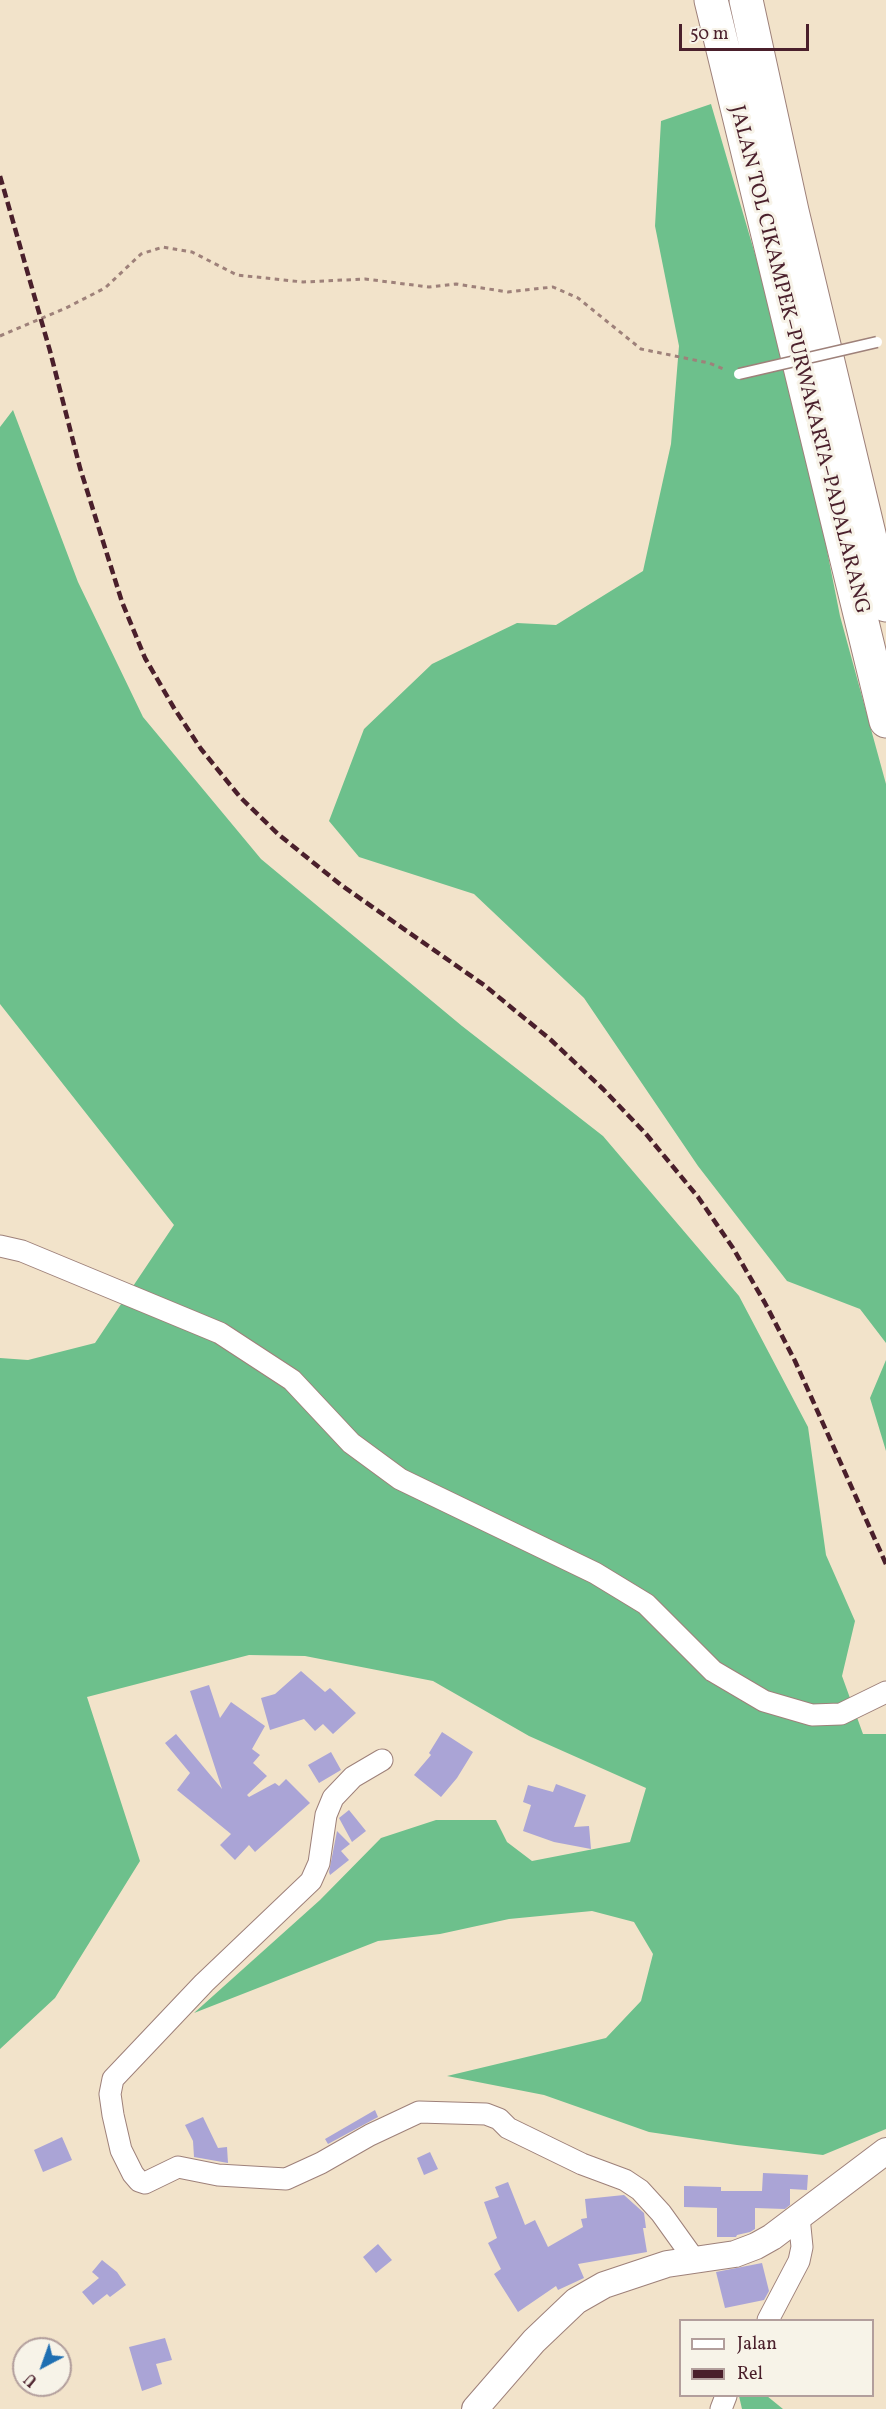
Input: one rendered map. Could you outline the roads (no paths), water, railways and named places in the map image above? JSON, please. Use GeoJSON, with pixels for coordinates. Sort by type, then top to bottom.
{"type":"FeatureCollection","features":[{"type":"Feature","properties":{"kind":"highway","name":"JALAN TOL CIKAMPEK–PURWAKARTA–PADALARANG"},"geometry":{"type":"LineString","coordinates":[[711,0],[886,721]]}},
{"type":"Feature","properties":{"kind":"highway","name":"JALAN TOL CIKAMPEK–PURWAKARTA–PADALARANG"},"geometry":{"type":"LineString","coordinates":[[746,0],[784,178],[886,605]]}},
{"type":"Feature","properties":{"kind":"street"},"geometry":{"type":"LineString","coordinates":[[0,1246],[22,1251],[220,1333],[292,1380],[351,1443],[400,1479],[595,1574],[646,1604],[713,1671],[764,1701],[812,1715],[841,1714],[886,1692]]}},
{"type":"Feature","properties":{"kind":"street"},"geometry":{"type":"LineString","coordinates":[[382,1760],[353,1777],[333,1798],[326,1815],[319,1863],[311,1881],[204,1983],[113,2079],[110,2094],[113,2115],[121,2150],[133,2174],[139,2181],[146,2183],[178,2167],[218,2175],[286,2179],[314,2167],[370,2135],[419,2112],[486,2114],[499,2119],[508,2128],[582,2164],[625,2180],[640,2190],[657,2207],[694,2259]]}},
{"type":"Feature","properties":{"kind":"street"},"geometry":{"type":"LineString","coordinates":[[475,2409],[534,2341],[576,2301],[604,2285],[667,2264],[735,2254],[772,2237],[886,2151]]}},
{"type":"Feature","properties":{"kind":"street"},"geometry":{"type":"LineString","coordinates":[[769,2319],[799,2261],[802,2247],[799,2217]]}},
{"type":"Feature","properties":{"kind":"lane"},"geometry":{"type":"LineString","coordinates":[[740,374],[877,342]]}},
{"type":"Feature","properties":{"kind":"railway"},"geometry":{"type":"LineString","coordinates":[[0,176],[50,351],[80,468],[122,602],[145,658],[174,708],[201,749],[240,797],[278,834],[341,885],[484,985],[551,1040],[646,1134],[698,1197],[733,1248],[765,1303],[795,1361],[886,1564]]}}]}
